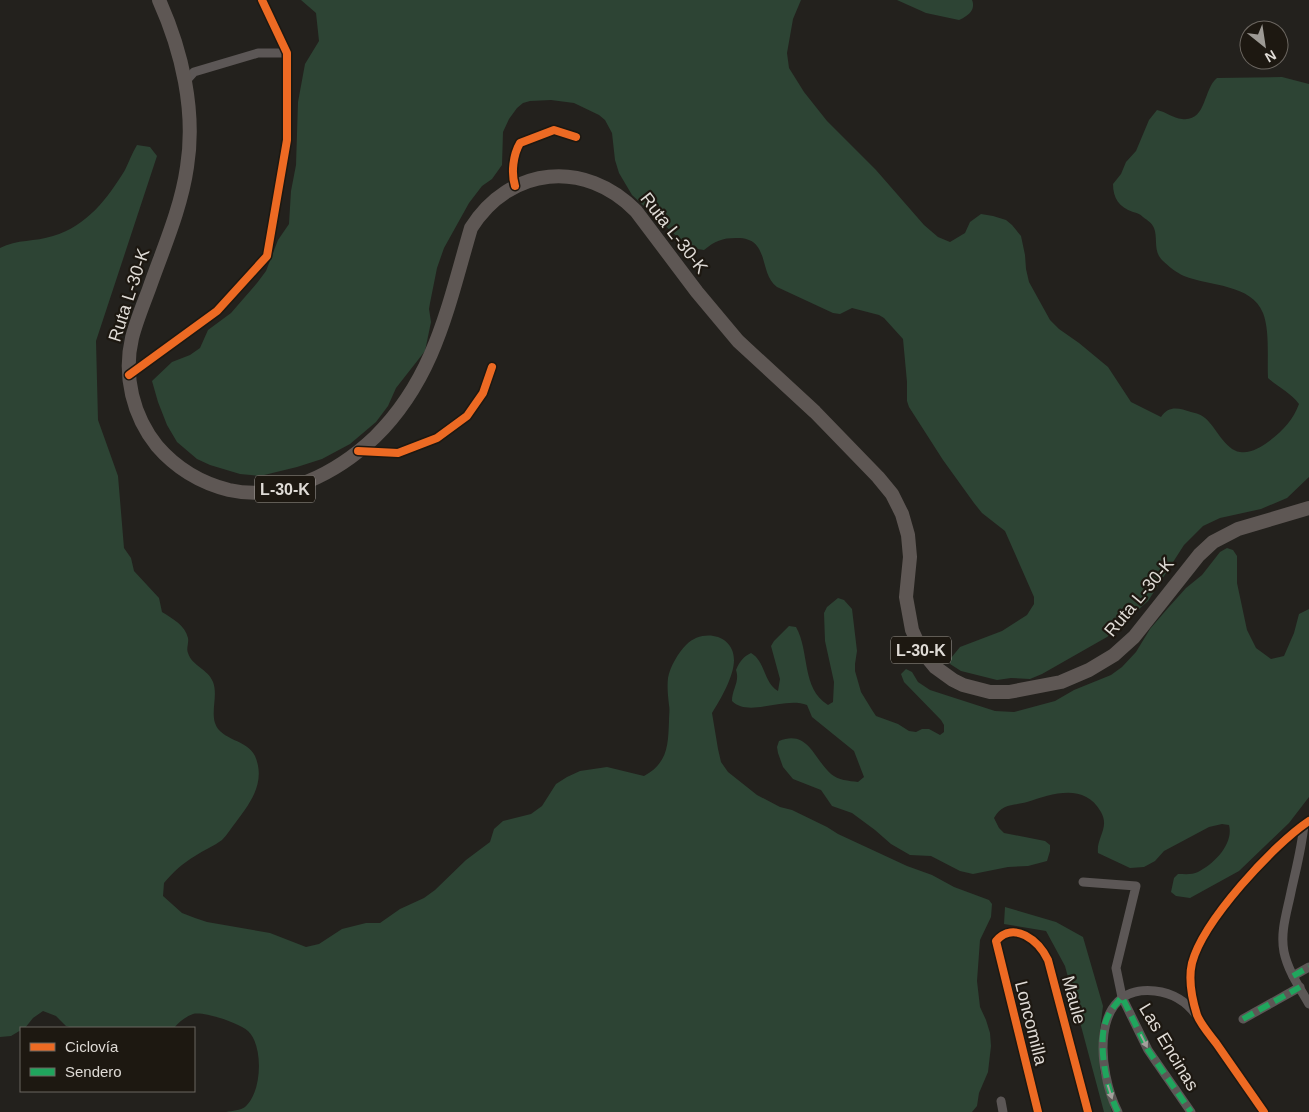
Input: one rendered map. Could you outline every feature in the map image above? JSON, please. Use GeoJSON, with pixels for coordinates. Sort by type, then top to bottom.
{"type":"FeatureCollection","features":[{"type":"Feature","properties":{"kind":"main road","name":"Ruta L-30-K"},"geometry":{"type":"LineString","coordinates":[[159,0],[177,47],[185,82],[189,133],[187,168],[176,212],[132,337],[129,375],[137,410],[154,442],[179,467],[210,484],[246,492],[282,490],[320,475],[358,451],[390,422],[416,387],[432,356],[471,228],[490,204],[515,186],[541,178],[569,177],[590,181],[605,187],[620,196],[636,211],[697,292],[738,341],[815,412],[878,477],[897,504],[907,530],[910,558],[906,597],[908,620],[914,635],[921,650],[935,667],[963,685],[981,691],[1009,692],[1061,682],[1089,670],[1114,654],[1134,637],[1188,568],[1213,542],[1238,529],[1309,508]]}},
{"type":"Feature","properties":{"kind":"street"},"geometry":{"type":"LineString","coordinates":[[129,375],[217,311],[267,256],[287,140],[288,53],[262,0]]}},
{"type":"Feature","properties":{"kind":"street"},"geometry":{"type":"LineString","coordinates":[[185,82],[194,72],[258,53],[288,53]]}},
{"type":"Feature","properties":{"kind":"street"},"geometry":{"type":"LineString","coordinates":[[515,186],[513,166],[516,150],[520,143],[554,130],[576,137]]}},
{"type":"Feature","properties":{"kind":"street"},"geometry":{"type":"LineString","coordinates":[[358,451],[398,454],[437,438],[467,416],[483,393],[492,367]]}},
{"type":"Feature","properties":{"kind":"street"},"geometry":{"type":"LineString","coordinates":[[1307,822],[1283,929],[1284,953],[1309,1004]]}},
{"type":"Feature","properties":{"kind":"street"},"geometry":{"type":"LineString","coordinates":[[1198,1017],[1190,978],[1192,964],[1198,948],[1233,895],[1276,848],[1307,822]]}},
{"type":"Feature","properties":{"kind":"street","name":"Las Encinas"},"geometry":{"type":"LineString","coordinates":[[1084,882],[1136,886],[1116,968],[1122,997],[1148,1050],[1190,1112]]}},
{"type":"Feature","properties":{"kind":"street","name":"Maule"},"geometry":{"type":"LineString","coordinates":[[996,941],[1005,934],[1020,933],[1029,936],[1045,954],[1088,1112]]}},
{"type":"Feature","properties":{"kind":"street","name":"Loncomilla"},"geometry":{"type":"LineString","coordinates":[[996,941],[1038,1112]]}},
{"type":"Feature","properties":{"kind":"street"},"geometry":{"type":"LineString","coordinates":[[1294,976],[1309,968]]}},
{"type":"Feature","properties":{"kind":"street"},"geometry":{"type":"LineString","coordinates":[[1243,1019],[1300,987]]}},
{"type":"Feature","properties":{"kind":"street"},"geometry":{"type":"LineString","coordinates":[[1118,1112],[1108,1086],[1103,1043],[1105,1025],[1112,1008],[1122,997],[1142,991],[1166,993],[1181,1000],[1198,1017],[1264,1112]]}},
{"type":"Feature","properties":{"kind":"street"},"geometry":{"type":"LineString","coordinates":[[1001,1101],[1004,1112]]}},
{"type":"Feature","properties":{"kind":"green space"},"geometry":{"type":"Polygon","coordinates":[[[301,0],[801,0],[793,19],[787,53],[789,68],[804,92],[827,121],[876,170],[924,225],[938,237],[950,242],[965,233],[970,222],[981,214],[1006,220],[1021,236],[1029,282],[1050,320],[1108,367],[1131,402],[1161,417],[1167,411],[1175,408],[1201,415],[1230,447],[1240,452],[1259,448],[1278,434],[1291,420],[1299,404],[1268,378],[1267,336],[1263,313],[1250,296],[1240,291],[1184,276],[1167,265],[1159,256],[1153,226],[1141,215],[1121,205],[1114,194],[1113,184],[1121,174],[1126,162],[1136,151],[1149,120],[1157,110],[1182,119],[1190,119],[1196,115],[1204,104],[1209,89],[1217,78],[1282,77],[1309,84],[1309,477],[1287,498],[1261,509],[1220,518],[1203,526],[1184,545],[1148,601],[1107,637],[1042,674],[1030,679],[1011,678],[997,680],[961,671],[950,664],[951,658],[960,647],[1002,631],[1027,615],[1034,604],[1034,597],[1005,531],[982,513],[974,503],[943,460],[909,407],[903,339],[879,315],[852,308],[840,314],[833,313],[777,287],[771,281],[759,249],[747,239],[723,239],[704,250],[692,248],[685,244],[632,195],[619,173],[615,160],[612,133],[605,120],[574,103],[551,100],[523,103],[509,119],[503,132],[502,165],[492,179],[482,186],[469,203],[444,248],[437,268],[430,303],[431,322],[425,351],[396,388],[388,406],[376,422],[350,444],[322,459],[260,476],[240,474],[197,459],[177,442],[167,425],[152,381],[172,362],[190,355],[200,348],[208,330],[231,313],[266,271],[278,240],[289,224],[291,191],[296,165],[298,102],[305,64],[319,41],[316,13],[301,0]]]}},
{"type":"Feature","properties":{"kind":"green space"},"geometry":{"type":"Polygon","coordinates":[[[897,0],[972,0],[973,7],[968,15],[959,20],[926,13],[897,0]]]}},
{"type":"Feature","properties":{"kind":"green space"},"geometry":{"type":"Polygon","coordinates":[[[137,145],[150,147],[157,156],[96,341],[98,420],[118,476],[124,548],[131,558],[134,571],[159,598],[162,612],[184,629],[188,638],[187,651],[190,657],[211,678],[215,692],[214,718],[218,729],[251,750],[258,765],[259,774],[252,799],[226,836],[175,871],[164,883],[163,896],[182,913],[195,918],[207,922],[270,933],[306,947],[319,944],[342,929],[366,923],[380,923],[400,909],[424,898],[435,890],[466,860],[490,842],[494,829],[503,821],[531,814],[542,806],[556,784],[567,777],[580,771],[607,767],[644,776],[652,771],[662,759],[667,746],[668,682],[672,665],[683,648],[693,640],[708,635],[716,636],[729,644],[733,651],[734,660],[729,680],[712,713],[721,762],[728,772],[757,795],[780,807],[792,810],[838,834],[907,866],[932,875],[954,887],[989,900],[992,904],[991,917],[980,940],[977,981],[980,1007],[990,1033],[991,1046],[988,1072],[979,1093],[977,1106],[972,1112],[226,1112],[243,1108],[251,1100],[258,1081],[259,1058],[257,1047],[248,1031],[221,1018],[205,1014],[193,1014],[182,1020],[175,1027],[70,1027],[56,1016],[43,1011],[33,1018],[26,1027],[20,1027],[20,1031],[11,1036],[0,1037],[0,248],[13,243],[53,236],[76,226],[95,210],[111,191],[125,170],[137,145]]]}},
{"type":"Feature","properties":{"kind":"green space"},"geometry":{"type":"Polygon","coordinates":[[[1227,548],[1233,550],[1237,556],[1237,583],[1247,630],[1256,648],[1271,659],[1284,656],[1294,633],[1299,614],[1309,609],[1309,797],[1289,823],[1239,871],[1190,898],[1176,896],[1171,892],[1174,878],[1178,874],[1198,872],[1216,859],[1229,839],[1229,825],[1222,824],[1209,827],[1164,851],[1155,861],[1144,867],[1130,868],[1098,853],[1104,823],[1101,812],[1094,803],[1086,797],[1077,794],[1057,794],[1004,807],[994,818],[1004,833],[1045,841],[1050,845],[1047,861],[1028,866],[1008,867],[973,874],[960,871],[931,856],[910,855],[891,844],[852,813],[832,806],[821,790],[793,779],[783,767],[777,747],[779,741],[789,738],[804,742],[810,747],[825,768],[837,778],[858,782],[864,777],[854,751],[812,717],[807,705],[788,703],[748,708],[739,706],[732,701],[737,678],[736,670],[742,660],[751,653],[759,661],[770,683],[778,691],[780,679],[771,646],[789,626],[796,627],[803,647],[810,679],[819,698],[828,705],[833,702],[834,682],[825,641],[824,613],[827,607],[838,598],[844,600],[852,609],[857,651],[855,671],[861,692],[876,716],[898,724],[909,731],[916,732],[922,729],[929,729],[940,735],[944,732],[944,725],[941,720],[904,682],[901,674],[906,669],[912,672],[918,682],[930,690],[995,711],[1014,712],[1055,701],[1074,690],[1111,675],[1122,667],[1136,652],[1150,629],[1168,608],[1186,588],[1202,575],[1220,552],[1227,548]]]}},
{"type":"Feature","properties":{"kind":"green space"},"geometry":{"type":"Polygon","coordinates":[[[1005,907],[1056,922],[1083,937],[1103,1006],[1099,1038],[1100,1071],[1112,1112],[1104,1112],[1065,966],[1046,931],[1004,924],[1005,907]]]}},
{"type":"Feature","properties":{"kind":"marked path"},"geometry":{"type":"LineString","coordinates":[[1293,976],[1309,967]]}},
{"type":"Feature","properties":{"kind":"marked path"},"geometry":{"type":"LineString","coordinates":[[1243,1019],[1300,987]]}},
{"type":"Feature","properties":{"kind":"marked path"},"geometry":{"type":"LineString","coordinates":[[1118,1112],[1107,1081],[1103,1056],[1103,1033],[1106,1020],[1122,997],[1148,1050],[1191,1112]]}},
{"type":"Feature","properties":{"kind":"cycle path"},"geometry":{"type":"LineString","coordinates":[[129,375],[217,311],[267,256],[287,140],[287,53],[262,0]]}},
{"type":"Feature","properties":{"kind":"cycle path"},"geometry":{"type":"LineString","coordinates":[[515,186],[513,164],[520,143],[554,130],[576,137]]}},
{"type":"Feature","properties":{"kind":"cycle path"},"geometry":{"type":"LineString","coordinates":[[358,451],[398,453],[437,438],[467,416],[483,393],[492,367]]}},
{"type":"Feature","properties":{"kind":"cycle path"},"geometry":{"type":"LineString","coordinates":[[1264,1112],[1199,1019],[1192,996],[1191,969],[1199,946],[1224,906],[1259,865],[1294,832],[1309,821]]}},
{"type":"Feature","properties":{"kind":"cycle path"},"geometry":{"type":"LineString","coordinates":[[1038,1112],[996,941],[1010,932],[1018,933],[1032,940],[1039,946],[1048,960],[1088,1112]]}}]}
